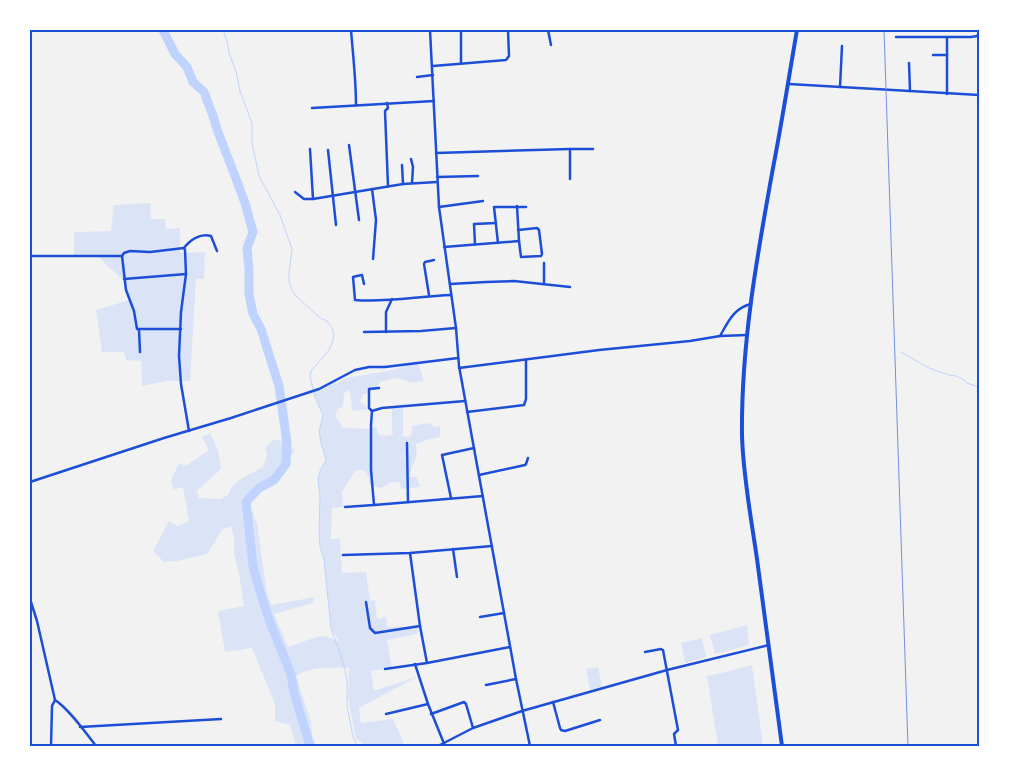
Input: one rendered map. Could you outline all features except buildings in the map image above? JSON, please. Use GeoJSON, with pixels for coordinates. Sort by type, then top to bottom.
{"type":"FeatureCollection","features":[{"type":"Feature","properties":{"kind":"highway"},"geometry":{"type":"LineString","coordinates":[[782,746],[743,460],[742,415],[747,335],[760,237],[796,30]]}},
{"type":"Feature","properties":{"kind":"street"},"geometry":{"type":"LineString","coordinates":[[352,30],[356,105]]}},
{"type":"Feature","properties":{"kind":"street"},"geometry":{"type":"LineString","coordinates":[[430,30],[433,66],[436,177],[456,328],[459,367],[530,746]]}},
{"type":"Feature","properties":{"kind":"street"},"geometry":{"type":"LineString","coordinates":[[461,30],[461,64]]}},
{"type":"Feature","properties":{"kind":"street"},"geometry":{"type":"LineString","coordinates":[[433,66],[506,60],[509,56],[508,30]]}},
{"type":"Feature","properties":{"kind":"street"},"geometry":{"type":"LineString","coordinates":[[548,30],[551,45]]}},
{"type":"Feature","properties":{"kind":"street"},"geometry":{"type":"LineString","coordinates":[[896,37],[975,37],[979,33],[978,30]]}},
{"type":"Feature","properties":{"kind":"street"},"geometry":{"type":"LineString","coordinates":[[947,38],[947,94]]}},
{"type":"Feature","properties":{"kind":"street"},"geometry":{"type":"LineString","coordinates":[[840,87],[842,46]]}},
{"type":"Feature","properties":{"kind":"street"},"geometry":{"type":"LineString","coordinates":[[933,55],[947,55]]}},
{"type":"Feature","properties":{"kind":"street"},"geometry":{"type":"LineString","coordinates":[[909,63],[910,91]]}},
{"type":"Feature","properties":{"kind":"street"},"geometry":{"type":"LineString","coordinates":[[417,76],[433,75]]}},
{"type":"Feature","properties":{"kind":"street"},"geometry":{"type":"LineString","coordinates":[[787,84],[979,95]]}},
{"type":"Feature","properties":{"kind":"street"},"geometry":{"type":"LineString","coordinates":[[312,108],[434,101]]}},
{"type":"Feature","properties":{"kind":"street"},"geometry":{"type":"LineString","coordinates":[[387,103],[388,107],[385,111],[388,186]]}},
{"type":"Feature","properties":{"kind":"street"},"geometry":{"type":"LineString","coordinates":[[349,145],[359,220]]}},
{"type":"Feature","properties":{"kind":"street"},"geometry":{"type":"LineString","coordinates":[[310,149],[313,199]]}},
{"type":"Feature","properties":{"kind":"street"},"geometry":{"type":"LineString","coordinates":[[570,149],[570,179]]}},
{"type":"Feature","properties":{"kind":"street"},"geometry":{"type":"LineString","coordinates":[[328,150],[336,225]]}},
{"type":"Feature","properties":{"kind":"street"},"geometry":{"type":"LineString","coordinates":[[436,153],[593,150]]}},
{"type":"Feature","properties":{"kind":"street"},"geometry":{"type":"LineString","coordinates":[[411,159],[413,167],[412,183]]}},
{"type":"Feature","properties":{"kind":"street"},"geometry":{"type":"LineString","coordinates":[[402,164],[403,184]]}},
{"type":"Feature","properties":{"kind":"street"},"geometry":{"type":"LineString","coordinates":[[436,177],[478,176]]}},
{"type":"Feature","properties":{"kind":"street"},"geometry":{"type":"LineString","coordinates":[[295,192],[304,199],[313,199],[372,188],[437,182]]}},
{"type":"Feature","properties":{"kind":"street"},"geometry":{"type":"LineString","coordinates":[[372,188],[376,220],[373,260]]}},
{"type":"Feature","properties":{"kind":"street"},"geometry":{"type":"LineString","coordinates":[[439,207],[483,201]]}},
{"type":"Feature","properties":{"kind":"street"},"geometry":{"type":"LineString","coordinates":[[516,206],[518,230],[519,242],[521,256],[540,256],[540,231],[538,228],[518,230]]}},
{"type":"Feature","properties":{"kind":"street"},"geometry":{"type":"LineString","coordinates":[[498,243],[494,207],[526,207]]}},
{"type":"Feature","properties":{"kind":"street"},"geometry":{"type":"LineString","coordinates":[[475,244],[474,224],[496,223]]}},
{"type":"Feature","properties":{"kind":"street"},"geometry":{"type":"LineString","coordinates":[[30,256],[122,256],[130,251],[150,252],[184,248],[192,240],[208,235],[211,236],[217,251]]}},
{"type":"Feature","properties":{"kind":"street"},"geometry":{"type":"LineString","coordinates":[[444,247],[519,242]]}},
{"type":"Feature","properties":{"kind":"street"},"geometry":{"type":"LineString","coordinates":[[184,248],[186,274],[181,312],[179,356],[180,384],[189,431]]}},
{"type":"Feature","properties":{"kind":"street"},"geometry":{"type":"LineString","coordinates":[[122,256],[126,290],[131,302],[136,327],[139,330],[140,352]]}},
{"type":"Feature","properties":{"kind":"street"},"geometry":{"type":"LineString","coordinates":[[430,295],[424,264],[434,260]]}},
{"type":"Feature","properties":{"kind":"street"},"geometry":{"type":"LineString","coordinates":[[544,263],[544,283]]}},
{"type":"Feature","properties":{"kind":"street"},"geometry":{"type":"LineString","coordinates":[[124,279],[186,274]]}},
{"type":"Feature","properties":{"kind":"street"},"geometry":{"type":"LineString","coordinates":[[364,284],[362,275],[353,277],[355,300],[451,294]]}},
{"type":"Feature","properties":{"kind":"street"},"geometry":{"type":"LineString","coordinates":[[450,284],[502,281],[544,283],[570,287]]}},
{"type":"Feature","properties":{"kind":"street"},"geometry":{"type":"LineString","coordinates":[[386,332],[386,312],[392,299]]}},
{"type":"Feature","properties":{"kind":"street"},"geometry":{"type":"LineString","coordinates":[[720,336],[736,310],[744,305],[751,304]]}},
{"type":"Feature","properties":{"kind":"street"},"geometry":{"type":"LineString","coordinates":[[364,332],[456,328]]}},
{"type":"Feature","properties":{"kind":"street"},"geometry":{"type":"LineString","coordinates":[[139,330],[181,329]]}},
{"type":"Feature","properties":{"kind":"street"},"geometry":{"type":"LineString","coordinates":[[459,367],[720,336],[747,335]]}},
{"type":"Feature","properties":{"kind":"street"},"geometry":{"type":"LineString","coordinates":[[30,482],[315,390],[355,370],[458,359]]}},
{"type":"Feature","properties":{"kind":"street"},"geometry":{"type":"LineString","coordinates":[[467,412],[518,407],[525,404],[526,360]]}},
{"type":"Feature","properties":{"kind":"street"},"geometry":{"type":"LineString","coordinates":[[374,505],[371,470],[372,411],[369,408],[369,389],[380,388]]}},
{"type":"Feature","properties":{"kind":"street"},"geometry":{"type":"LineString","coordinates":[[372,411],[382,408],[465,401]]}},
{"type":"Feature","properties":{"kind":"street"},"geometry":{"type":"LineString","coordinates":[[406,443],[408,502]]}},
{"type":"Feature","properties":{"kind":"street"},"geometry":{"type":"LineString","coordinates":[[451,498],[442,455],[474,448]]}},
{"type":"Feature","properties":{"kind":"street"},"geometry":{"type":"LineString","coordinates":[[479,475],[524,465],[528,458]]}},
{"type":"Feature","properties":{"kind":"street"},"geometry":{"type":"LineString","coordinates":[[345,507],[483,496]]}},
{"type":"Feature","properties":{"kind":"street"},"geometry":{"type":"LineString","coordinates":[[343,555],[492,546]]}},
{"type":"Feature","properties":{"kind":"street"},"geometry":{"type":"LineString","coordinates":[[453,549],[457,577]]}},
{"type":"Feature","properties":{"kind":"street"},"geometry":{"type":"LineString","coordinates":[[410,552],[427,663]]}},
{"type":"Feature","properties":{"kind":"street"},"geometry":{"type":"LineString","coordinates":[[30,599],[37,621],[55,700],[52,706],[51,746]]}},
{"type":"Feature","properties":{"kind":"street"},"geometry":{"type":"LineString","coordinates":[[366,602],[370,628],[374,633],[420,626]]}},
{"type":"Feature","properties":{"kind":"street"},"geometry":{"type":"LineString","coordinates":[[480,617],[504,613]]}},
{"type":"Feature","properties":{"kind":"street"},"geometry":{"type":"LineString","coordinates":[[438,746],[473,728],[522,711],[667,670],[769,645]]}},
{"type":"Feature","properties":{"kind":"street"},"geometry":{"type":"LineString","coordinates":[[385,669],[510,647]]}},
{"type":"Feature","properties":{"kind":"street"},"geometry":{"type":"LineString","coordinates":[[645,652],[662,649],[678,730],[674,734],[676,746]]}},
{"type":"Feature","properties":{"kind":"street"},"geometry":{"type":"LineString","coordinates":[[415,664],[431,714],[445,746]]}},
{"type":"Feature","properties":{"kind":"street"},"geometry":{"type":"LineString","coordinates":[[486,685],[516,679]]}},
{"type":"Feature","properties":{"kind":"street"},"geometry":{"type":"LineString","coordinates":[[55,700],[60,703],[96,746]]}},
{"type":"Feature","properties":{"kind":"street"},"geometry":{"type":"LineString","coordinates":[[431,714],[464,702],[473,728]]}},
{"type":"Feature","properties":{"kind":"street"},"geometry":{"type":"LineString","coordinates":[[553,702],[562,730],[565,731],[600,720]]}},
{"type":"Feature","properties":{"kind":"street"},"geometry":{"type":"LineString","coordinates":[[386,714],[428,704]]}},
{"type":"Feature","properties":{"kind":"street"},"geometry":{"type":"LineString","coordinates":[[80,727],[221,719]]}},
{"type":"Feature","properties":{"kind":"shaded area"},"geometry":{"type":"Polygon","coordinates":[[[150,203],[151,219],[165,219],[166,229],[180,228],[180,253],[205,252],[204,279],[196,279],[190,381],[171,380],[142,386],[141,361],[126,360],[124,352],[102,352],[96,310],[129,300],[123,280],[97,256],[74,257],[74,232],[111,231],[114,205],[150,203]]]}},
{"type":"Feature","properties":{"kind":"shaded area"},"geometry":{"type":"Polygon","coordinates":[[[418,362],[424,381],[412,383],[397,378],[379,382],[377,389],[364,394],[360,401],[369,409],[352,411],[350,390],[344,393],[343,407],[339,408],[336,417],[342,428],[377,428],[378,434],[387,436],[393,434],[392,408],[403,408],[403,437],[411,436],[412,426],[428,423],[436,427],[440,426],[440,437],[416,444],[417,456],[410,477],[417,477],[420,487],[401,489],[400,483],[390,482],[388,485],[380,488],[369,484],[369,478],[364,470],[356,470],[342,492],[343,507],[332,508],[331,539],[340,539],[342,573],[366,572],[370,601],[375,600],[377,619],[386,617],[387,627],[420,626],[417,634],[387,640],[392,668],[371,671],[374,691],[419,676],[359,708],[361,723],[393,719],[405,746],[367,746],[356,739],[348,698],[349,668],[322,668],[296,676],[311,722],[312,735],[316,746],[296,746],[290,725],[275,721],[275,704],[252,648],[225,652],[218,611],[244,606],[234,554],[234,539],[231,526],[222,530],[207,554],[164,562],[153,551],[169,521],[178,526],[189,521],[183,487],[173,490],[171,480],[179,463],[186,466],[209,450],[202,437],[210,433],[218,450],[221,469],[197,491],[199,498],[221,499],[228,495],[232,487],[242,478],[263,467],[267,455],[265,447],[275,439],[287,443],[295,450],[290,457],[284,475],[274,483],[259,488],[246,502],[252,510],[257,524],[267,594],[272,605],[315,597],[313,603],[274,614],[288,647],[324,636],[339,641],[331,628],[324,560],[320,547],[318,479],[326,460],[319,431],[323,415],[313,391],[335,382],[336,384],[346,378],[393,370],[418,362]]]}},
{"type":"Feature","properties":{"kind":"shaded area"},"geometry":{"type":"Polygon","coordinates":[[[747,625],[749,645],[715,654],[710,635],[747,625]]]}},
{"type":"Feature","properties":{"kind":"shaded area"},"geometry":{"type":"Polygon","coordinates":[[[702,638],[706,657],[685,663],[681,643],[702,638]]]}},
{"type":"Feature","properties":{"kind":"shaded area"},"geometry":{"type":"Polygon","coordinates":[[[752,665],[763,746],[718,746],[707,676],[752,665]]]}},
{"type":"Feature","properties":{"kind":"shaded area"},"geometry":{"type":"Polygon","coordinates":[[[598,667],[602,687],[590,690],[586,669],[598,667]]]}},
{"type":"Feature","properties":{"kind":"waterway"},"geometry":{"type":"LineString","coordinates":[[163,30],[175,54],[187,67],[193,82],[204,92],[245,203],[253,232],[247,248],[249,294],[253,314],[261,329],[279,386],[287,443],[286,464],[274,480],[259,488],[246,502],[253,566],[271,625],[291,674],[294,693],[310,746]]}},
{"type":"Feature","properties":{"kind":"waterway"},"geometry":{"type":"LineString","coordinates":[[223,30],[236,71],[240,91],[252,123],[252,143],[259,176],[280,215],[292,249],[289,274],[291,288],[295,295],[320,318],[327,321],[334,335],[329,350],[311,371],[310,377],[315,397],[323,415],[319,431],[326,460],[318,479],[320,547],[324,560],[331,628],[345,670],[347,706],[357,746]]}},
{"type":"Feature","properties":{"kind":"waterway"},"geometry":{"type":"LineString","coordinates":[[901,352],[929,368],[956,376],[976,386],[979,390]]}},
{"type":"Feature","properties":{"kind":"railway"},"geometry":{"type":"LineString","coordinates":[[884,30],[908,746]]}}]}
